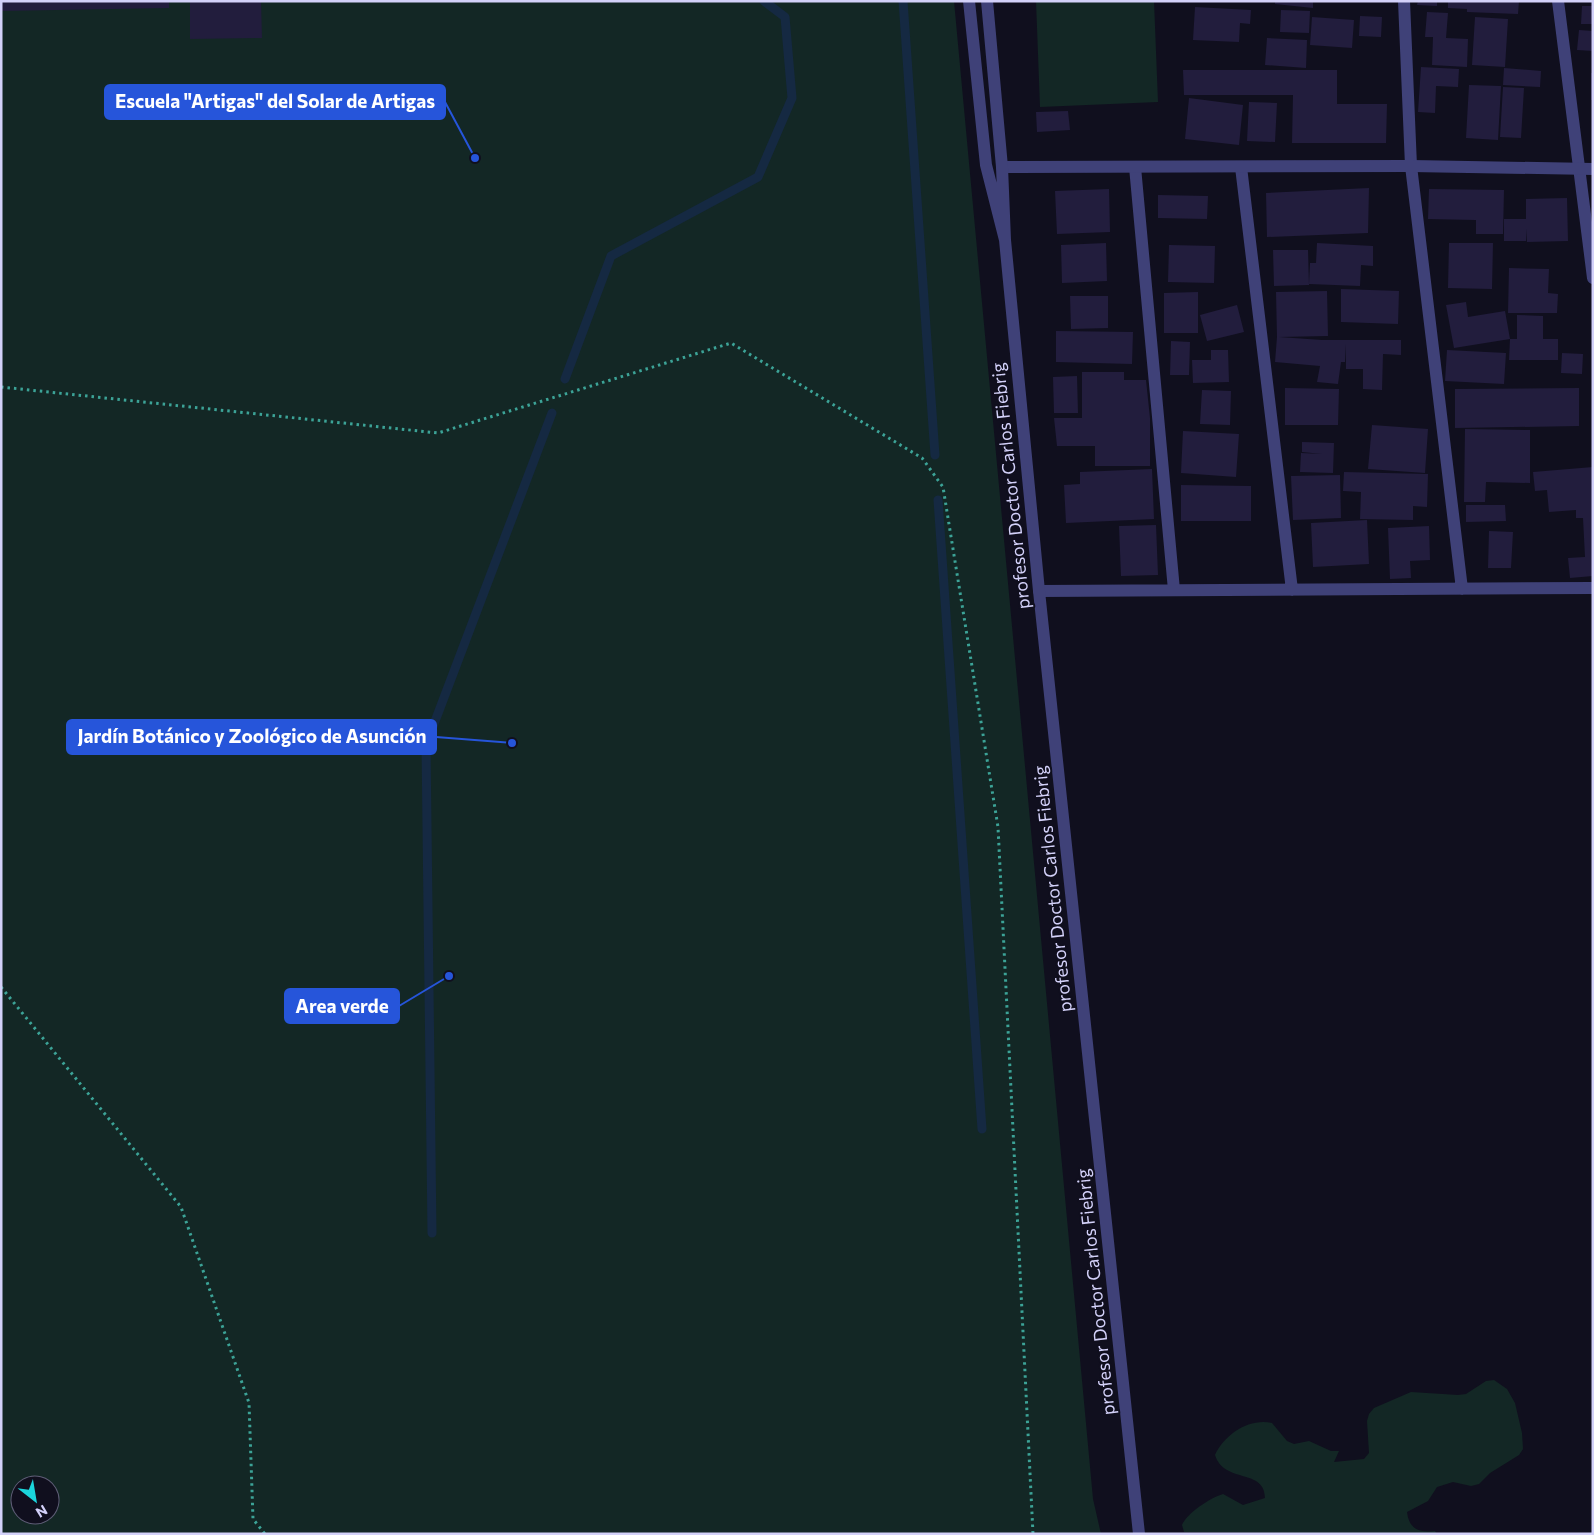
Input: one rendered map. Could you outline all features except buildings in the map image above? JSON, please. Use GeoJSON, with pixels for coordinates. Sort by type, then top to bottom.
{"type":"FeatureCollection","features":[{"type":"Feature","properties":{"kind":"street","name":"profesor Doctor Carlos Fiebrig"},"geometry":{"type":"LineString","coordinates":[[969,1],[986,165],[1005,240]]}},
{"type":"Feature","properties":{"kind":"street","name":"profesor Doctor Carlos Fiebrig"},"geometry":{"type":"LineString","coordinates":[[987,1],[1002,167],[1005,240],[1038,591],[1139,1534]]}},
{"type":"Feature","properties":{"kind":"street"},"geometry":{"type":"LineString","coordinates":[[1404,1],[1412,166],[1462,589]]}},
{"type":"Feature","properties":{"kind":"street"},"geometry":{"type":"LineString","coordinates":[[1558,1],[1586,168],[1593,278]]}},
{"type":"Feature","properties":{"kind":"street"},"geometry":{"type":"LineString","coordinates":[[1002,167],[1412,166],[1586,168]]}},
{"type":"Feature","properties":{"kind":"street"},"geometry":{"type":"LineString","coordinates":[[1134,167],[1174,590]]}},
{"type":"Feature","properties":{"kind":"street"},"geometry":{"type":"LineString","coordinates":[[1241,167],[1292,590]]}},
{"type":"Feature","properties":{"kind":"street"},"geometry":{"type":"LineString","coordinates":[[1038,591],[1593,588]]}},
{"type":"Feature","properties":{"kind":"path"},"geometry":{"type":"LineString","coordinates":[[1,387],[438,433],[731,343],[922,458],[943,487],[998,827],[1033,1534]]}},
{"type":"Feature","properties":{"kind":"path"},"geometry":{"type":"LineString","coordinates":[[1,987],[180,1208],[249,1403],[254,1519],[265,1534]]}},
{"type":"Feature","properties":{"kind":"green space"},"geometry":{"type":"Polygon","coordinates":[[[1,1],[954,1],[1093,1499],[1101,1534],[1,1534],[1,1]]]}},
{"type":"Feature","properties":{"kind":"green space"},"geometry":{"type":"Polygon","coordinates":[[[1036,1],[1154,1],[1158,102],[1040,107],[1036,1]]]}},
{"type":"Feature","properties":{"kind":"green space"},"geometry":{"type":"Polygon","coordinates":[[[1494,1380],[1507,1389],[1515,1403],[1522,1433],[1523,1449],[1519,1455],[1490,1473],[1479,1484],[1471,1486],[1453,1482],[1437,1487],[1428,1501],[1407,1512],[1410,1522],[1416,1529],[1435,1531],[1437,1534],[1184,1532],[1182,1525],[1185,1520],[1206,1502],[1218,1496],[1223,1494],[1243,1505],[1265,1498],[1263,1489],[1258,1483],[1227,1470],[1220,1464],[1215,1455],[1219,1447],[1231,1434],[1246,1425],[1263,1422],[1272,1423],[1287,1441],[1294,1444],[1309,1441],[1331,1451],[1339,1451],[1334,1462],[1364,1459],[1369,1453],[1367,1421],[1369,1414],[1374,1408],[1411,1392],[1466,1394],[1486,1381],[1494,1380]]]}},
{"type":"Feature","properties":{"kind":"waterway"},"geometry":{"type":"LineString","coordinates":[[565,379],[611,256],[758,177],[792,98],[785,17],[764,1]]}},
{"type":"Feature","properties":{"kind":"waterway"},"geometry":{"type":"LineString","coordinates":[[903,1],[935,455]]}},
{"type":"Feature","properties":{"kind":"waterway"},"geometry":{"type":"LineString","coordinates":[[432,1233],[426,745],[552,413]]}},
{"type":"Feature","properties":{"kind":"waterway"},"geometry":{"type":"LineString","coordinates":[[938,500],[982,1129]]}},
{"type":"Feature","properties":{"kind":"place","name":"Escuela \"Artigas\" del Solar de Artigas"},"geometry":{"type":"Point","coordinates":[475,158]}},
{"type":"Feature","properties":{"kind":"place","name":"Jardín Botánico y Zoológico de Asunción"},"geometry":{"type":"Point","coordinates":[512,743]}},
{"type":"Feature","properties":{"kind":"place","name":"Area verde"},"geometry":{"type":"Point","coordinates":[449,976]}}]}
